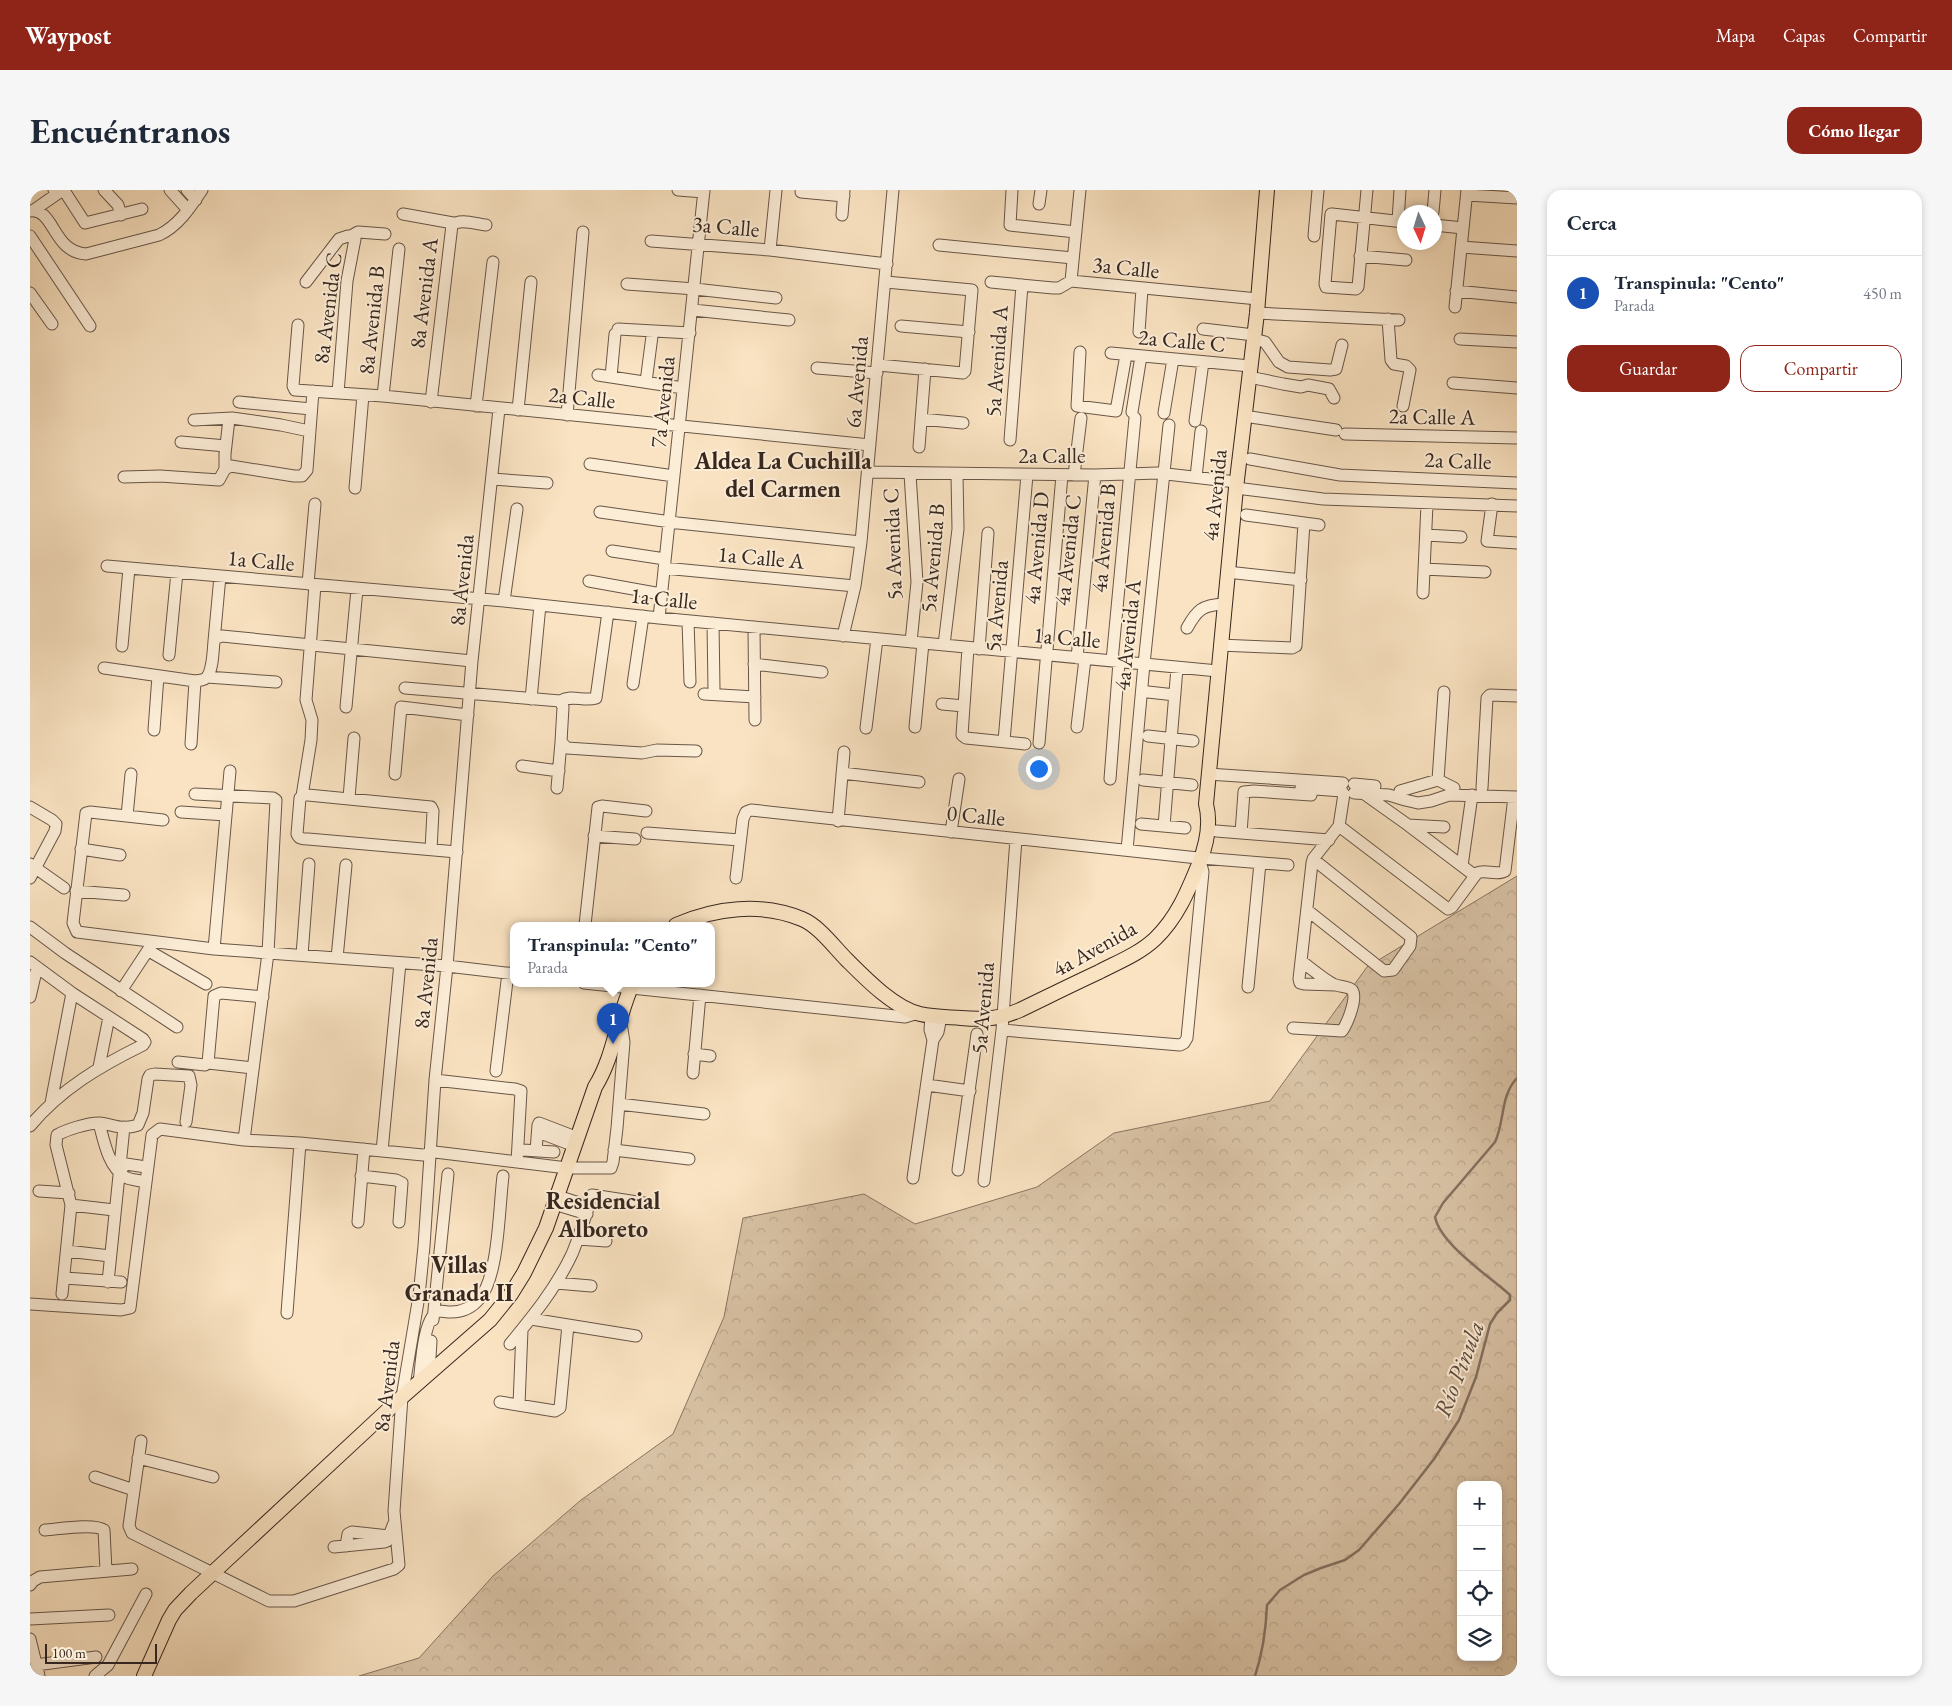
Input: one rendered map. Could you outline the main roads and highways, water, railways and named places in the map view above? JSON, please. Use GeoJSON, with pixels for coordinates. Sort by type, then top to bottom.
{"type":"FeatureCollection","features":[{"type":"Feature","properties":{"kind":"main road","name":"4a Avenida"},"geometry":{"type":"LineString","coordinates":[[683,922],[703,914],[726,910],[754,909],[782,913],[803,920],[817,930],[872,985],[895,1001],[930,1015],[1002,1024],[1119,962],[1147,945],[1164,929],[1192,884],[1207,828],[1208,811],[1206,804],[1220,645],[1236,485],[1254,337],[1267,190]]}},
{"type":"Feature","properties":{"kind":"main road"},"geometry":{"type":"LineString","coordinates":[[144,1676],[175,1610],[212,1572],[402,1397],[490,1320],[511,1294],[534,1254],[556,1200],[595,1087],[602,1075],[621,1022],[624,1005],[631,987]]}},
{"type":"Feature","properties":{"kind":"main road"},"geometry":{"type":"LineString","coordinates":[[595,1087],[595,1073],[614,1020],[624,1005]]}},
{"type":"Feature","properties":{"kind":"waterway","name":"Río Pinula"},"geometry":{"type":"LineString","coordinates":[[1255,1676],[1264,1640],[1267,1605],[1280,1590],[1304,1575],[1345,1560],[1359,1550],[1399,1504],[1434,1459],[1459,1420],[1476,1377],[1490,1324],[1497,1313],[1510,1300],[1510,1295],[1456,1249],[1439,1228],[1435,1217],[1443,1203],[1495,1142],[1505,1101],[1517,1078]]}},
{"type":"Feature","properties":{"kind":"place","name":"Transpinula: \"Cento\""},"geometry":{"type":"Point","coordinates":[613,1044]}},
{"type":"Feature","properties":{"kind":"district","name":"Aldea La Cuchilla del Carmen"},"geometry":{"type":"Point","coordinates":[783,475]}},
{"type":"Feature","properties":{"kind":"district","name":"Residencial Alboreto"},"geometry":{"type":"Point","coordinates":[603,1215]}},
{"type":"Feature","properties":{"kind":"district","name":"Villas Granada II"},"geometry":{"type":"Point","coordinates":[459,1279]}}]}
